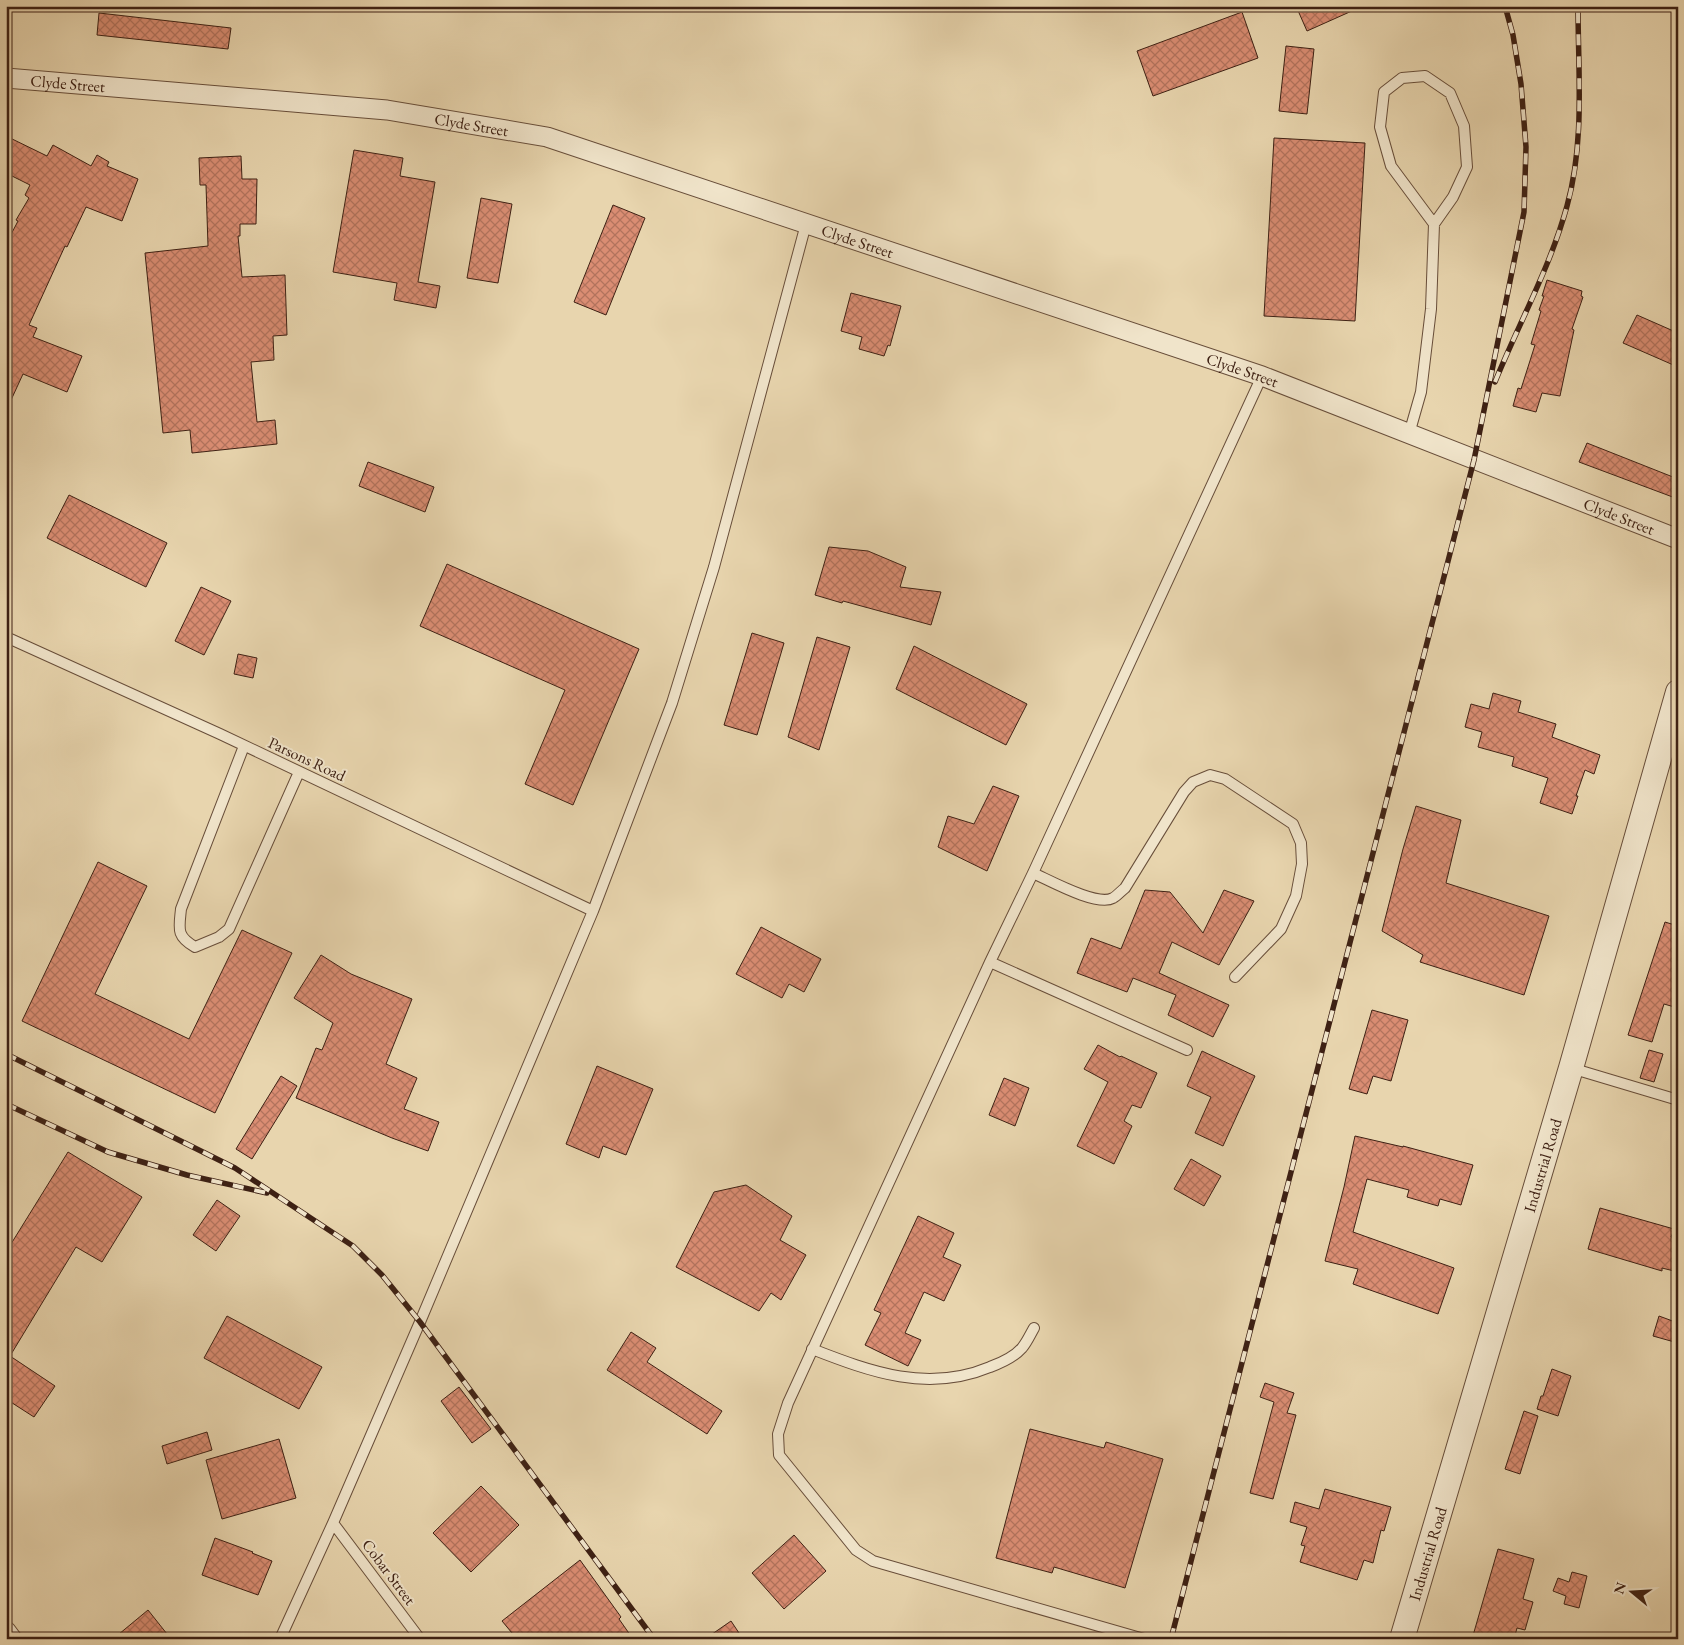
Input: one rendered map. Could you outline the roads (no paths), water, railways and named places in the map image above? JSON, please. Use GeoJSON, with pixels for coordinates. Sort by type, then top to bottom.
{"type":"FeatureCollection","features":[{"type":"Feature","properties":{"kind":"street","name":"Clyde Street"},"geometry":{"type":"LineString","coordinates":[[6,78],[387,110],[546,137],[1262,376],[1678,540]]}},
{"type":"Feature","properties":{"kind":"street","name":"Industrial Road"},"geometry":{"type":"LineString","coordinates":[[1402,1639],[1571,1068],[1678,692]]}},
{"type":"Feature","properties":{"kind":"street"},"geometry":{"type":"LineString","coordinates":[[6,1631],[12,1639]]}},
{"type":"Feature","properties":{"kind":"lane"},"geometry":{"type":"LineString","coordinates":[[1409,434],[1421,392],[1431,309],[1434,224],[1452,197],[1467,167],[1464,126],[1450,93],[1425,76],[1402,78],[1384,92],[1380,127],[1391,166],[1434,224]]}},
{"type":"Feature","properties":{"kind":"lane"},"geometry":{"type":"LineString","coordinates":[[280,1639],[333,1523],[428,1304],[593,912],[672,703],[714,567],[806,224]]}},
{"type":"Feature","properties":{"kind":"lane"},"geometry":{"type":"LineString","coordinates":[[1144,1639],[872,1561],[856,1550],[779,1455],[778,1434],[788,1403],[812,1349],[1262,376]]}},
{"type":"Feature","properties":{"kind":"lane","name":"Parsons Road"},"geometry":{"type":"LineString","coordinates":[[6,637],[244,746],[593,912]]}},
{"type":"Feature","properties":{"kind":"lane"},"geometry":{"type":"LineString","coordinates":[[244,746],[181,909],[179,928],[185,941],[195,947],[219,937],[229,929],[299,772]]}},
{"type":"Feature","properties":{"kind":"lane"},"geometry":{"type":"LineString","coordinates":[[1033,872],[1082,894],[1100,900],[1113,899],[1125,888],[1184,792],[1193,782],[1210,775],[1225,779],[1293,824],[1301,843],[1302,864],[1296,896],[1281,929],[1235,978]]}},
{"type":"Feature","properties":{"kind":"lane"},"geometry":{"type":"LineString","coordinates":[[990,962],[1187,1050]]}},
{"type":"Feature","properties":{"kind":"lane"},"geometry":{"type":"LineString","coordinates":[[1571,1068],[1678,1100]]}},
{"type":"Feature","properties":{"kind":"lane"},"geometry":{"type":"LineString","coordinates":[[812,1349],[851,1364],[880,1372],[910,1378],[944,1380],[977,1373],[1004,1361],[1021,1349],[1034,1328]]}},
{"type":"Feature","properties":{"kind":"lane","name":"Cobar Street"},"geometry":{"type":"LineString","coordinates":[[333,1523],[420,1639]]}},
{"type":"Feature","properties":{"kind":"railway"},"geometry":{"type":"LineString","coordinates":[[1171,1639],[1474,460],[1524,212],[1526,147],[1521,84],[1513,35],[1505,6]]}},
{"type":"Feature","properties":{"kind":"railway"},"geometry":{"type":"LineString","coordinates":[[1495,382],[1552,251],[1573,182],[1579,107],[1578,6]]}},
{"type":"Feature","properties":{"kind":"railway"},"geometry":{"type":"LineString","coordinates":[[6,1054],[235,1168],[353,1246],[382,1275],[420,1322],[654,1639]]}},
{"type":"Feature","properties":{"kind":"railway"},"geometry":{"type":"LineString","coordinates":[[6,1104],[108,1152],[187,1175],[267,1193]]}}]}
